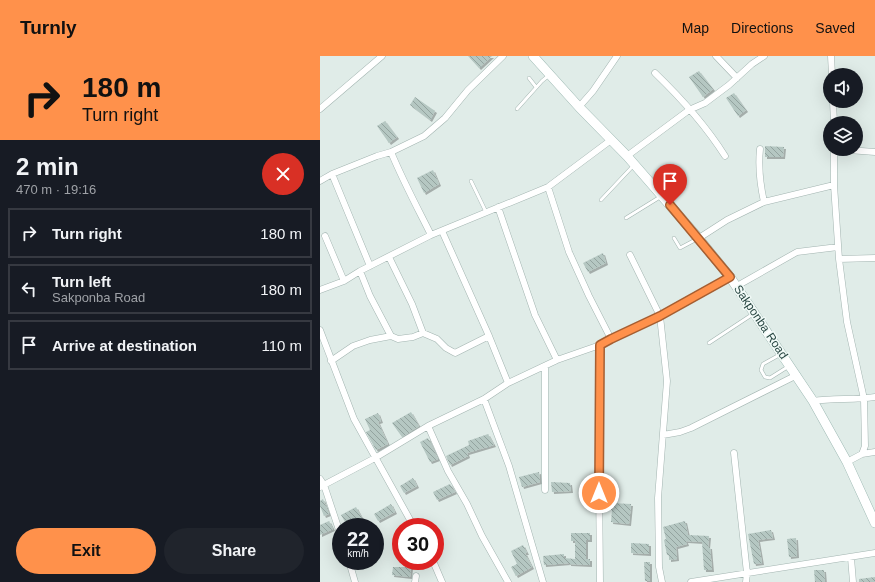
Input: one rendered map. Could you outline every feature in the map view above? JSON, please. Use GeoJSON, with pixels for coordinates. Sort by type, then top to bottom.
{"type":"FeatureCollection","features":[{"type":"Feature","properties":{"kind":"main road","name":"Sakponba Road"},"geometry":{"type":"LineString","coordinates":[[539,58],[550,75],[627,156],[699,238],[737,286],[813,400],[847,462],[874,519]]}},
{"type":"Feature","properties":{"kind":"street"},"geometry":{"type":"LineString","coordinates":[[320,110],[382,56]]}},
{"type":"Feature","properties":{"kind":"street"},"geometry":{"type":"LineString","coordinates":[[320,181],[332,174],[391,152],[424,136],[445,118],[468,90],[503,56]]}},
{"type":"Feature","properties":{"kind":"street"},"geometry":{"type":"LineString","coordinates":[[579,107],[593,91],[617,56]]}},
{"type":"Feature","properties":{"kind":"street"},"geometry":{"type":"LineString","coordinates":[[716,56],[737,78]]}},
{"type":"Feature","properties":{"kind":"street"},"geometry":{"type":"LineString","coordinates":[[627,156],[689,110],[705,103],[752,64],[764,56]]}},
{"type":"Feature","properties":{"kind":"street"},"geometry":{"type":"LineString","coordinates":[[831,56],[832,68]]}},
{"type":"Feature","properties":{"kind":"street"},"geometry":{"type":"LineString","coordinates":[[655,73],[712,136],[725,156]]}},
{"type":"Feature","properties":{"kind":"street"},"geometry":{"type":"LineString","coordinates":[[320,290],[344,281],[360,271],[431,235],[548,187],[612,140]]}},
{"type":"Feature","properties":{"kind":"street"},"geometry":{"type":"LineString","coordinates":[[760,149],[758,164],[764,202]]}},
{"type":"Feature","properties":{"kind":"street"},"geometry":{"type":"LineString","coordinates":[[863,151],[875,152]]}},
{"type":"Feature","properties":{"kind":"street"},"geometry":{"type":"LineString","coordinates":[[391,152],[402,180],[412,196],[431,235]]}},
{"type":"Feature","properties":{"kind":"street"},"geometry":{"type":"LineString","coordinates":[[835,156],[834,185],[839,259],[847,322],[864,399],[865,446],[862,454]]}},
{"type":"Feature","properties":{"kind":"street"},"geometry":{"type":"LineString","coordinates":[[332,174],[370,266]]}},
{"type":"Feature","properties":{"kind":"street"},"geometry":{"type":"LineString","coordinates":[[699,238],[727,220],[764,202],[834,185]]}},
{"type":"Feature","properties":{"kind":"street"},"geometry":{"type":"LineString","coordinates":[[548,187],[569,252],[611,339]]}},
{"type":"Feature","properties":{"kind":"street"},"geometry":{"type":"LineString","coordinates":[[498,207],[535,315],[557,360]]}},
{"type":"Feature","properties":{"kind":"street"},"geometry":{"type":"LineString","coordinates":[[442,231],[489,336],[508,383]]}},
{"type":"Feature","properties":{"kind":"street"},"geometry":{"type":"LineString","coordinates":[[325,236],[344,281]]}},
{"type":"Feature","properties":{"kind":"street"},"geometry":{"type":"LineString","coordinates":[[737,286],[797,252],[838,247]]}},
{"type":"Feature","properties":{"kind":"street"},"geometry":{"type":"LineString","coordinates":[[630,255],[660,316],[667,380],[658,498],[660,567],[662,582]]}},
{"type":"Feature","properties":{"kind":"street"},"geometry":{"type":"LineString","coordinates":[[389,257],[412,304],[423,333]]}},
{"type":"Feature","properties":{"kind":"street"},"geometry":{"type":"LineString","coordinates":[[839,259],[875,258]]}},
{"type":"Feature","properties":{"kind":"street"},"geometry":{"type":"LineString","coordinates":[[360,271],[370,296],[391,336]]}},
{"type":"Feature","properties":{"kind":"street"},"geometry":{"type":"LineString","coordinates":[[322,486],[375,458],[428,426],[484,400],[508,383],[557,360],[600,345],[660,316],[730,277]]}},
{"type":"Feature","properties":{"kind":"street"},"geometry":{"type":"LineString","coordinates":[[320,330],[354,419],[409,518]]}},
{"type":"Feature","properties":{"kind":"street"},"geometry":{"type":"LineString","coordinates":[[331,361],[353,346],[370,340],[391,336],[398,339],[413,337],[423,333],[437,339],[446,348],[455,353],[489,336]]}},
{"type":"Feature","properties":{"kind":"street"},"geometry":{"type":"LineString","coordinates":[[600,345],[600,582]]}},
{"type":"Feature","properties":{"kind":"street"},"geometry":{"type":"LineString","coordinates":[[545,366],[545,490]]}},
{"type":"Feature","properties":{"kind":"street"},"geometry":{"type":"LineString","coordinates":[[663,435],[680,432],[691,428],[797,376]]}},
{"type":"Feature","properties":{"kind":"street"},"geometry":{"type":"LineString","coordinates":[[813,400],[828,398],[864,399],[875,397]]}},
{"type":"Feature","properties":{"kind":"street"},"geometry":{"type":"LineString","coordinates":[[484,400],[509,466],[543,582]]}},
{"type":"Feature","properties":{"kind":"street"},"geometry":{"type":"LineString","coordinates":[[428,426],[448,471],[508,582]]}},
{"type":"Feature","properties":{"kind":"street"},"geometry":{"type":"LineString","coordinates":[[847,462],[862,454],[875,452]]}},
{"type":"Feature","properties":{"kind":"street"},"geometry":{"type":"LineString","coordinates":[[734,453],[747,573],[746,582]]}},
{"type":"Feature","properties":{"kind":"street"},"geometry":{"type":"LineString","coordinates":[[320,479],[334,518]]}},
{"type":"Feature","properties":{"kind":"street"},"geometry":{"type":"LineString","coordinates":[[691,582],[851,558],[875,553]]}},
{"type":"Feature","properties":{"kind":"street"},"geometry":{"type":"LineString","coordinates":[[851,558],[853,582]]}},
{"type":"Feature","properties":{"kind":"street"},"geometry":{"type":"LineString","coordinates":[[352,570],[355,582]]}},
{"type":"Feature","properties":{"kind":"street"},"geometry":{"type":"LineString","coordinates":[[437,570],[442,582]]}},
{"type":"Feature","properties":{"kind":"lane"},"geometry":{"type":"LineString","coordinates":[[517,109],[536,87],[550,75]]}},
{"type":"Feature","properties":{"kind":"lane"},"geometry":{"type":"LineString","coordinates":[[529,78],[536,87]]}},
{"type":"Feature","properties":{"kind":"lane"},"geometry":{"type":"LineString","coordinates":[[601,200],[634,164]]}},
{"type":"Feature","properties":{"kind":"lane"},"geometry":{"type":"LineString","coordinates":[[471,181],[486,212]]}},
{"type":"Feature","properties":{"kind":"lane"},"geometry":{"type":"LineString","coordinates":[[626,218],[662,196]]}},
{"type":"Feature","properties":{"kind":"lane"},"geometry":{"type":"LineString","coordinates":[[674,238],[680,248],[699,238]]}},
{"type":"Feature","properties":{"kind":"lane"},"geometry":{"type":"LineString","coordinates":[[709,343],[755,313]]}},
{"type":"Feature","properties":{"kind":"lane"},"geometry":{"type":"LineString","coordinates":[[782,354],[763,364],[761,370],[765,377],[770,378],[790,366]]}},
{"type":"Feature","properties":{"kind":"building"},"geometry":{"type":"Polygon","coordinates":[[[468,56],[492,56],[479,68],[468,56]]]}},
{"type":"Feature","properties":{"kind":"building"},"geometry":{"type":"Polygon","coordinates":[[[699,71],[713,89],[703,97],[689,77],[699,71]]]}},
{"type":"Feature","properties":{"kind":"building"},"geometry":{"type":"Polygon","coordinates":[[[734,93],[746,110],[738,116],[726,98],[734,93]]]}},
{"type":"Feature","properties":{"kind":"building"},"geometry":{"type":"Polygon","coordinates":[[[415,97],[435,111],[430,120],[410,105],[415,97]]]}},
{"type":"Feature","properties":{"kind":"building"},"geometry":{"type":"Polygon","coordinates":[[[385,121],[397,137],[389,143],[377,126],[385,121]]]}},
{"type":"Feature","properties":{"kind":"building"},"geometry":{"type":"Polygon","coordinates":[[[765,146],[784,147],[783,157],[765,157],[765,146]]]}},
{"type":"Feature","properties":{"kind":"building"},"geometry":{"type":"Polygon","coordinates":[[[433,170],[439,184],[424,193],[417,178],[433,170]]]}},
{"type":"Feature","properties":{"kind":"building"},"geometry":{"type":"Polygon","coordinates":[[[603,253],[606,263],[588,272],[583,263],[603,253]]]}},
{"type":"Feature","properties":{"kind":"building"},"geometry":{"type":"Polygon","coordinates":[[[411,412],[419,426],[402,437],[392,423],[411,412]]]}},
{"type":"Feature","properties":{"kind":"building"},"geometry":{"type":"Polygon","coordinates":[[[378,413],[381,421],[378,422],[388,444],[376,450],[366,432],[370,430],[365,419],[378,413]]]}},
{"type":"Feature","properties":{"kind":"building"},"geometry":{"type":"Polygon","coordinates":[[[488,434],[494,445],[467,453],[468,456],[450,465],[446,456],[469,445],[468,441],[488,434]]]}},
{"type":"Feature","properties":{"kind":"building"},"geometry":{"type":"Polygon","coordinates":[[[428,438],[438,459],[430,462],[420,442],[428,438]]]}},
{"type":"Feature","properties":{"kind":"building"},"geometry":{"type":"Polygon","coordinates":[[[539,472],[540,482],[522,487],[519,477],[539,472]]]}},
{"type":"Feature","properties":{"kind":"building"},"geometry":{"type":"Polygon","coordinates":[[[413,478],[417,486],[404,493],[400,486],[413,478]]]}},
{"type":"Feature","properties":{"kind":"building"},"geometry":{"type":"Polygon","coordinates":[[[551,482],[570,483],[571,491],[552,492],[551,482]]]}},
{"type":"Feature","properties":{"kind":"building"},"geometry":{"type":"Polygon","coordinates":[[[450,484],[455,492],[437,500],[433,492],[450,484]]]}},
{"type":"Feature","properties":{"kind":"building"},"geometry":{"type":"Polygon","coordinates":[[[323,499],[329,514],[324,516],[320,506],[320,501],[323,499]]]}},
{"type":"Feature","properties":{"kind":"building"},"geometry":{"type":"Polygon","coordinates":[[[611,503],[631,504],[629,524],[611,522],[611,503]]]}},
{"type":"Feature","properties":{"kind":"building"},"geometry":{"type":"Polygon","coordinates":[[[391,504],[395,512],[384,518],[376,518],[374,514],[391,504]]]}},
{"type":"Feature","properties":{"kind":"building"},"geometry":{"type":"Polygon","coordinates":[[[356,507],[362,518],[343,518],[341,515],[356,507]]]}},
{"type":"Feature","properties":{"kind":"building"},"geometry":{"type":"Polygon","coordinates":[[[329,521],[332,529],[320,535],[320,525],[329,521]]]}},
{"type":"Feature","properties":{"kind":"building"},"geometry":{"type":"Polygon","coordinates":[[[685,521],[688,535],[709,536],[708,547],[710,547],[712,570],[704,570],[702,542],[686,541],[687,544],[676,547],[677,559],[669,560],[669,555],[667,555],[664,540],[666,539],[663,527],[685,521]]]}},
{"type":"Feature","properties":{"kind":"building"},"geometry":{"type":"Polygon","coordinates":[[[771,530],[773,538],[758,540],[762,563],[754,564],[748,534],[771,530]]]}},
{"type":"Feature","properties":{"kind":"building"},"geometry":{"type":"Polygon","coordinates":[[[571,533],[590,533],[590,540],[586,540],[586,559],[590,559],[590,565],[569,563],[544,565],[543,556],[564,554],[564,558],[575,559],[575,541],[571,541],[571,533]]]}},
{"type":"Feature","properties":{"kind":"building"},"geometry":{"type":"Polygon","coordinates":[[[796,538],[797,556],[789,557],[787,539],[796,538]]]}},
{"type":"Feature","properties":{"kind":"building"},"geometry":{"type":"Polygon","coordinates":[[[631,543],[649,544],[649,554],[631,553],[631,543]]]}},
{"type":"Feature","properties":{"kind":"building"},"geometry":{"type":"Polygon","coordinates":[[[523,545],[532,567],[516,576],[511,567],[517,564],[511,551],[523,545]]]}},
{"type":"Feature","properties":{"kind":"building"},"geometry":{"type":"Polygon","coordinates":[[[644,562],[650,562],[650,581],[645,581],[644,562]]]}},
{"type":"Feature","properties":{"kind":"building"},"geometry":{"type":"Polygon","coordinates":[[[393,570],[411,570],[410,577],[392,575],[393,570]]]}},
{"type":"Feature","properties":{"kind":"building"},"geometry":{"type":"Polygon","coordinates":[[[814,570],[824,570],[825,582],[815,582],[814,570]]]}},
{"type":"Feature","properties":{"kind":"building"},"geometry":{"type":"Polygon","coordinates":[[[875,577],[875,582],[859,582],[859,579],[875,577]]]}},
{"type":"Feature","properties":{"kind":"route"},"geometry":{"type":"LineString","coordinates":[[599,493],[600,345],[660,316],[730,277],[670,205]]}}]}
